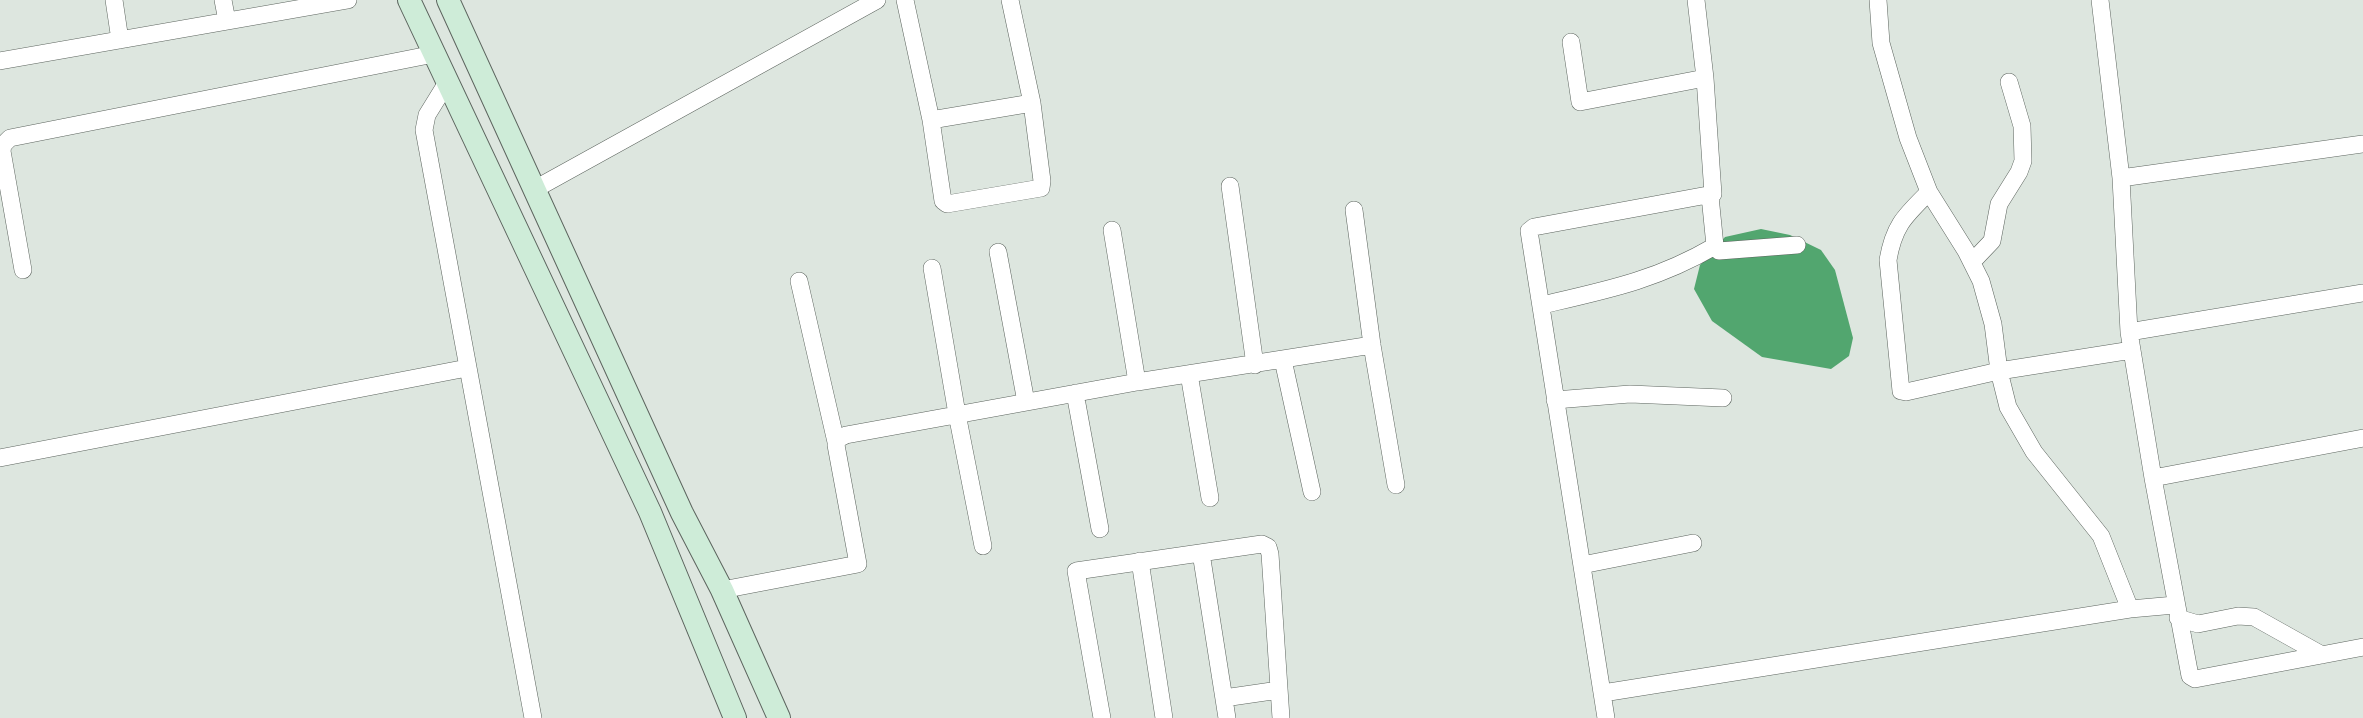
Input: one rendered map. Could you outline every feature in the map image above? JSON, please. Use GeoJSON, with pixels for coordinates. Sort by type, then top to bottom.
{"type":"FeatureCollection","features":[{"type":"Feature","properties":{"kind":"main road"},"geometry":{"type":"LineString","coordinates":[[409,0],[650,512],[735,718]]}},
{"type":"Feature","properties":{"kind":"main road"},"geometry":{"type":"LineString","coordinates":[[448,0],[682,513],[722,590],[779,718]]}},
{"type":"Feature","properties":{"kind":"street"},"geometry":{"type":"LineString","coordinates":[[114,0],[120,40]]}},
{"type":"Feature","properties":{"kind":"street"},"geometry":{"type":"LineString","coordinates":[[224,0],[227,21]]}},
{"type":"Feature","properties":{"kind":"street"},"geometry":{"type":"LineString","coordinates":[[0,61],[348,0]]}},
{"type":"Feature","properties":{"kind":"street"},"geometry":{"type":"LineString","coordinates":[[534,189],[877,0]]}},
{"type":"Feature","properties":{"kind":"street"},"geometry":{"type":"LineString","coordinates":[[905,0],[931,120],[945,204],[1041,188],[1042,181],[1032,103],[1010,0]]}},
{"type":"Feature","properties":{"kind":"street"},"geometry":{"type":"LineString","coordinates":[[1606,718],[1555,400],[1542,305],[1529,235],[1532,228],[1710,196],[1714,192],[1705,78],[1696,0]]}},
{"type":"Feature","properties":{"kind":"street"},"geometry":{"type":"LineString","coordinates":[[1878,0],[1881,43],[1892,88],[1908,138],[1929,192],[1972,262],[1981,281],[1993,324],[1999,371],[2006,402],[2015,423],[2056,481],[2101,536],[2130,609]]}},
{"type":"Feature","properties":{"kind":"street"},"geometry":{"type":"LineString","coordinates":[[2100,0],[2121,178],[2132,350],[2153,478],[2189,674],[2193,679],[2363,647]]}},
{"type":"Feature","properties":{"kind":"street"},"geometry":{"type":"LineString","coordinates":[[1571,42],[1579,99],[1582,102],[1705,78]]}},
{"type":"Feature","properties":{"kind":"street"},"geometry":{"type":"LineString","coordinates":[[23,270],[2,151],[3,145],[10,138],[434,54]]}},
{"type":"Feature","properties":{"kind":"street"},"geometry":{"type":"LineString","coordinates":[[448,81],[427,115],[424,130],[533,718]]}},
{"type":"Feature","properties":{"kind":"street"},"geometry":{"type":"LineString","coordinates":[[1972,262],[1992,241],[1999,204],[2019,172],[2023,161],[2022,126],[2009,82]]}},
{"type":"Feature","properties":{"kind":"street"},"geometry":{"type":"LineString","coordinates":[[931,120],[1032,103]]}},
{"type":"Feature","properties":{"kind":"street"},"geometry":{"type":"LineString","coordinates":[[2121,178],[2363,144]]}},
{"type":"Feature","properties":{"kind":"street"},"geometry":{"type":"LineString","coordinates":[[1230,186],[1256,365]]}},
{"type":"Feature","properties":{"kind":"street"},"geometry":{"type":"LineString","coordinates":[[1929,192],[1902,218],[1890,246],[1888,260],[1900,390],[1906,392],[1999,371],[2132,350]]}},
{"type":"Feature","properties":{"kind":"street"},"geometry":{"type":"LineString","coordinates":[[1710,196],[1715,246],[1720,251],[1797,244]]}},
{"type":"Feature","properties":{"kind":"street"},"geometry":{"type":"LineString","coordinates":[[1354,210],[1372,345],[1396,485]]}},
{"type":"Feature","properties":{"kind":"street"},"geometry":{"type":"LineString","coordinates":[[1112,230],[1137,382]]}},
{"type":"Feature","properties":{"kind":"street"},"geometry":{"type":"LineString","coordinates":[[1542,305],[1650,278],[1684,264],[1715,246]]}},
{"type":"Feature","properties":{"kind":"street"},"geometry":{"type":"LineString","coordinates":[[998,252],[1026,402]]}},
{"type":"Feature","properties":{"kind":"street"},"geometry":{"type":"LineString","coordinates":[[932,268],[957,414],[983,546]]}},
{"type":"Feature","properties":{"kind":"street"},"geometry":{"type":"LineString","coordinates":[[722,590],[858,564],[836,442],[799,281]]}},
{"type":"Feature","properties":{"kind":"street"},"geometry":{"type":"LineString","coordinates":[[2130,332],[2363,293]]}},
{"type":"Feature","properties":{"kind":"street"},"geometry":{"type":"LineString","coordinates":[[836,442],[846,435],[957,414],[1137,382],[1256,365],[1372,345]]}},
{"type":"Feature","properties":{"kind":"street"},"geometry":{"type":"LineString","coordinates":[[1283,360],[1312,492]]}},
{"type":"Feature","properties":{"kind":"street"},"geometry":{"type":"LineString","coordinates":[[0,458],[467,368]]}},
{"type":"Feature","properties":{"kind":"street"},"geometry":{"type":"LineString","coordinates":[[1189,374],[1210,498]]}},
{"type":"Feature","properties":{"kind":"street"},"geometry":{"type":"LineString","coordinates":[[1075,393],[1100,529]]}},
{"type":"Feature","properties":{"kind":"street"},"geometry":{"type":"LineString","coordinates":[[1555,400],[1630,394],[1723,398]]}},
{"type":"Feature","properties":{"kind":"street"},"geometry":{"type":"LineString","coordinates":[[2153,478],[2363,438]]}},
{"type":"Feature","properties":{"kind":"street"},"geometry":{"type":"LineString","coordinates":[[1582,565],[1693,543]]}},
{"type":"Feature","properties":{"kind":"street"},"geometry":{"type":"LineString","coordinates":[[1102,718],[1076,571],[1262,544],[1268,547],[1270,554],[1281,718]]}},
{"type":"Feature","properties":{"kind":"street"},"geometry":{"type":"LineString","coordinates":[[1201,553],[1227,718]]}},
{"type":"Feature","properties":{"kind":"street"},"geometry":{"type":"LineString","coordinates":[[1140,561],[1164,718]]}},
{"type":"Feature","properties":{"kind":"street"},"geometry":{"type":"LineString","coordinates":[[1602,693],[2130,609],[2177,611],[2198,624],[2238,616],[2254,617],[2322,655]]}},
{"type":"Feature","properties":{"kind":"street"},"geometry":{"type":"LineString","coordinates":[[1224,698],[1279,690]]}},
{"type":"Feature","properties":{"kind":"shaded area"},"geometry":{"type":"Polygon","coordinates":[[[1761,229],[1790,235],[1821,250],[1835,270],[1853,338],[1849,356],[1831,369],[1762,357],[1712,321],[1694,289],[1700,265],[1725,237],[1761,229]]]}}]}
